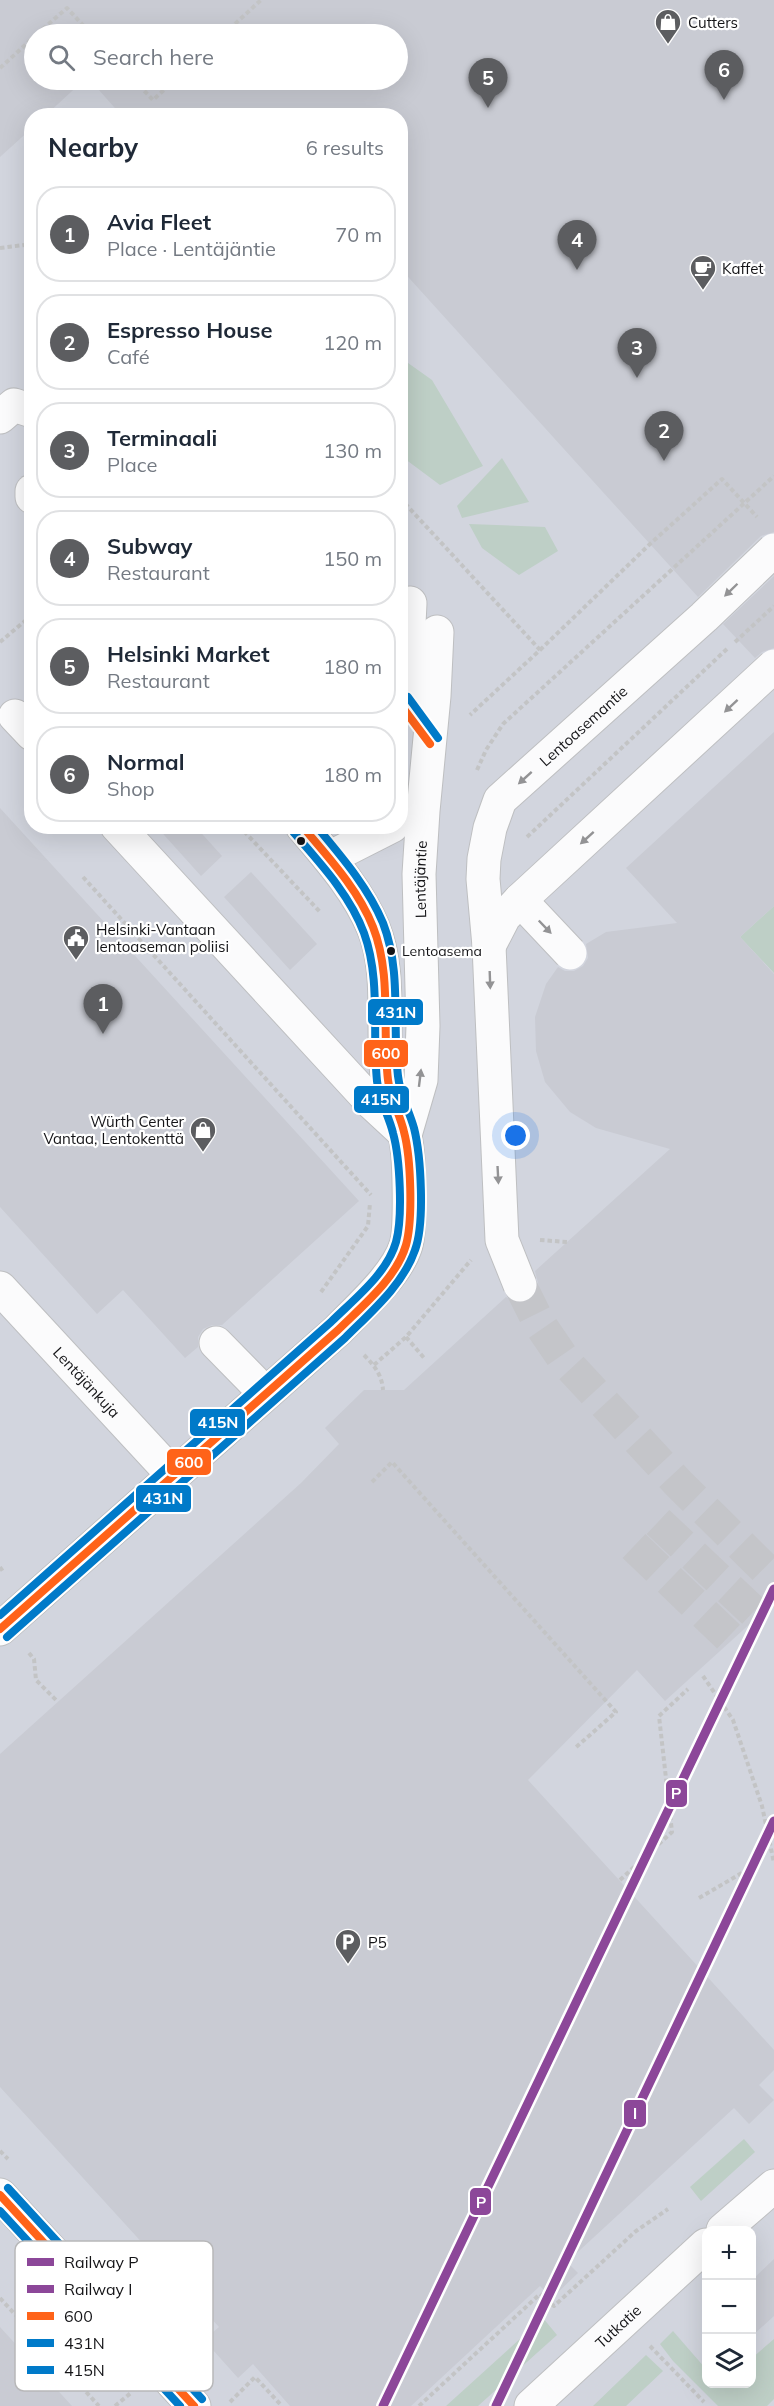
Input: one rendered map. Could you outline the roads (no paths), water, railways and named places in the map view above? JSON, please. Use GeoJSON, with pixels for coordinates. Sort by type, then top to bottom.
{"type":"FeatureCollection","features":[{"type":"Feature","properties":{"kind":"street","name":"Lentoasemantie"},"geometry":{"type":"LineString","coordinates":[[520,1285],[502,1239],[489,946],[483,879],[490,828],[501,800],[704,617],[774,550]]}},
{"type":"Feature","properties":{"kind":"street"},"geometry":{"type":"LineString","coordinates":[[408,632],[410,603]]}},
{"type":"Feature","properties":{"kind":"street","name":"Lentäjäntie"},"geometry":{"type":"LineString","coordinates":[[405,1134],[421,1080],[423,1026],[419,874],[412,817],[430,744],[437,632]]}},
{"type":"Feature","properties":{"kind":"street","name":"Lentoasemantie"},"geometry":{"type":"LineString","coordinates":[[489,946],[504,917],[520,900],[774,666]]}},
{"type":"Feature","properties":{"kind":"street"},"geometry":{"type":"LineString","coordinates":[[408,712],[430,744]]}},
{"type":"Feature","properties":{"kind":"street"},"geometry":{"type":"LineString","coordinates":[[124,834],[373,1104],[405,1134]]}},
{"type":"Feature","properties":{"kind":"street","name":"Lentäjäntie"},"geometry":{"type":"LineString","coordinates":[[2,1627],[338,1330],[388,1278],[406,1245],[409,1188],[405,1134],[388,1086],[381,953],[373,926],[359,901],[309,834]]}},
{"type":"Feature","properties":{"kind":"street"},"geometry":{"type":"LineString","coordinates":[[329,858],[376,834]]}},
{"type":"Feature","properties":{"kind":"street"},"geometry":{"type":"LineString","coordinates":[[483,879],[520,900],[570,954]]}},
{"type":"Feature","properties":{"kind":"street","name":"Lentäjänkuja"},"geometry":{"type":"LineString","coordinates":[[0,1288],[174,1476]]}},
{"type":"Feature","properties":{"kind":"street"},"geometry":{"type":"LineString","coordinates":[[216,1343],[265,1393]]}},
{"type":"Feature","properties":{"kind":"street"},"geometry":{"type":"LineString","coordinates":[[728,2226],[774,2186]]}},
{"type":"Feature","properties":{"kind":"street"},"geometry":{"type":"LineString","coordinates":[[0,2195],[42,2241]]}},
{"type":"Feature","properties":{"kind":"street","name":"Tutkatie"},"geometry":{"type":"LineString","coordinates":[[531,2406],[702,2249]]}},
{"type":"Feature","properties":{"kind":"street"},"geometry":{"type":"LineString","coordinates":[[180,2391],[194,2406]]}},
{"type":"Feature","properties":{"kind":"tunnel"},"geometry":{"type":"LineString","coordinates":[[520,1285],[539,1323],[565,1361],[679,1484],[774,1578]]}},
{"type":"Feature","properties":{"kind":"tunnel"},"geometry":{"type":"LineString","coordinates":[[658,1522],[758,1616]]}},
{"type":"Feature","properties":{"kind":"tunnel"},"geometry":{"type":"LineString","coordinates":[[634,1546],[732,1640]]}},
{"type":"Feature","properties":{"kind":"rail line","name":"P"},"geometry":{"type":"LineString","coordinates":[[383,2406],[774,1589]]}},
{"type":"Feature","properties":{"kind":"rail line","name":"I"},"geometry":{"type":"LineString","coordinates":[[496,2406],[774,1821]]}},
{"type":"Feature","properties":{"kind":"place","name":"Cutters"},"geometry":{"type":"Point","coordinates":[668,45]}},
{"type":"Feature","properties":{"kind":"place","name":"Normal"},"geometry":{"type":"Point","coordinates":[724,100]}},
{"type":"Feature","properties":{"kind":"place","name":"Helsinki Market"},"geometry":{"type":"Point","coordinates":[488,108]}},
{"type":"Feature","properties":{"kind":"place","name":"Subway"},"geometry":{"type":"Point","coordinates":[577,270]}},
{"type":"Feature","properties":{"kind":"place","name":"Kaffet"},"geometry":{"type":"Point","coordinates":[703,291]}},
{"type":"Feature","properties":{"kind":"place","name":"Terminaali"},"geometry":{"type":"Point","coordinates":[637,378]}},
{"type":"Feature","properties":{"kind":"place","name":"Espresso House"},"geometry":{"type":"Point","coordinates":[664,461]}},
{"type":"Feature","properties":{"kind":"place","name":"Lentoasema"},"geometry":{"type":"Point","coordinates":[391,951]}},
{"type":"Feature","properties":{"kind":"place","name":"Helsinki-Vantaan lentoaseman poliisi"},"geometry":{"type":"Point","coordinates":[76,961]}},
{"type":"Feature","properties":{"kind":"place","name":"Avia Fleet"},"geometry":{"type":"Point","coordinates":[103,1034]}},
{"type":"Feature","properties":{"kind":"place","name":"Würth Center Vantaa, Lentokenttä"},"geometry":{"type":"Point","coordinates":[203,1153]}},
{"type":"Feature","properties":{"kind":"place","name":"P5"},"geometry":{"type":"Point","coordinates":[348,1965]}}]}
